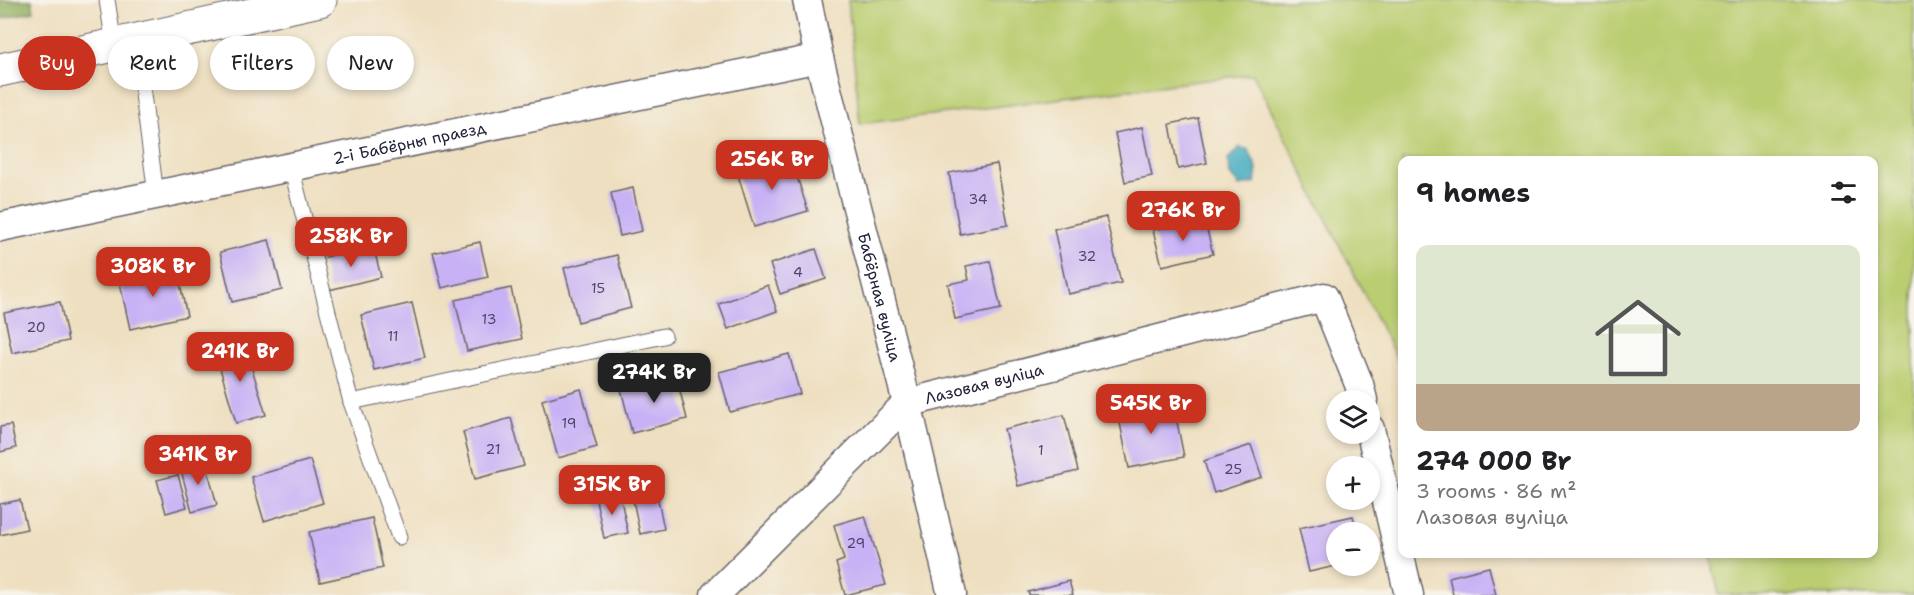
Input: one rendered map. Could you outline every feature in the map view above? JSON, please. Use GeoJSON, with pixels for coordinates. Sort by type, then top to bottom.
{"type":"FeatureCollection","features":[{"type":"Feature","properties":{"kind":"main road"},"geometry":{"type":"LineString","coordinates":[[157,36],[320,0]]}},
{"type":"Feature","properties":{"kind":"main road"},"geometry":{"type":"LineString","coordinates":[[0,70],[108,47]]}},
{"type":"Feature","properties":{"kind":"street","name":"Бабёрная вуліца"},"geometry":{"type":"LineString","coordinates":[[807,0],[819,58],[908,403],[951,595]]}},
{"type":"Feature","properties":{"kind":"street","name":"2-і Бабёрны праезд"},"geometry":{"type":"LineString","coordinates":[[0,227],[819,58]]}},
{"type":"Feature","properties":{"kind":"street","name":"Лазовая вуліца"},"geometry":{"type":"LineString","coordinates":[[715,595],[908,403],[1324,297],[1360,390]]}},
{"type":"Feature","properties":{"kind":"street"},"geometry":{"type":"LineString","coordinates":[[1374,444],[1398,548]]}},
{"type":"Feature","properties":{"kind":"street"},"geometry":{"type":"LineString","coordinates":[[1400,558],[1409,595]]}},
{"type":"Feature","properties":{"kind":"lane"},"geometry":{"type":"LineString","coordinates":[[107,0],[122,36]]}},
{"type":"Feature","properties":{"kind":"lane"},"geometry":{"type":"LineString","coordinates":[[135,90],[156,195]]}},
{"type":"Feature","properties":{"kind":"lane"},"geometry":{"type":"LineString","coordinates":[[291,167],[351,402],[399,537]]}},
{"type":"Feature","properties":{"kind":"lane"},"geometry":{"type":"LineString","coordinates":[[351,402],[664,336]]}},
{"type":"Feature","properties":{"kind":"green space"},"geometry":{"type":"Polygon","coordinates":[[[0,0],[32,0],[34,11],[0,19],[0,0]]]}},
{"type":"Feature","properties":{"kind":"green space"},"geometry":{"type":"Polygon","coordinates":[[[848,0],[1914,0],[1914,595],[1719,595],[1711,558],[1878,558],[1878,156],[1398,156],[1398,361],[1253,74],[860,124],[848,0]]]}},
{"type":"Feature","properties":{"kind":"water"},"geometry":{"type":"Polygon","coordinates":[[[1240,147],[1249,150],[1257,169],[1255,183],[1239,186],[1230,175],[1228,159],[1240,147]]]}},
{"type":"Feature","properties":{"kind":"building"},"geometry":{"type":"Polygon","coordinates":[[[1198,118],[1207,163],[1178,169],[1170,124],[1198,118]]]}},
{"type":"Feature","properties":{"kind":"building"},"geometry":{"type":"Polygon","coordinates":[[[1142,127],[1152,176],[1125,182],[1115,133],[1142,127]]]}},
{"type":"Feature","properties":{"kind":"building"},"geometry":{"type":"Polygon","coordinates":[[[790,155],[808,211],[754,227],[737,172],[790,155]]]}},
{"type":"Feature","properties":{"kind":"building"},"geometry":{"type":"Polygon","coordinates":[[[997,164],[1008,225],[960,234],[949,173],[997,164]]]}},
{"type":"Feature","properties":{"kind":"building"},"geometry":{"type":"Polygon","coordinates":[[[633,188],[642,231],[620,236],[611,193],[633,188]]]}},
{"type":"Feature","properties":{"kind":"building"},"geometry":{"type":"Polygon","coordinates":[[[1106,217],[1121,283],[1068,294],[1054,229],[1106,217]]]}},
{"type":"Feature","properties":{"kind":"building"},"geometry":{"type":"Polygon","coordinates":[[[1204,218],[1213,254],[1162,266],[1153,230],[1204,218]]]}},
{"type":"Feature","properties":{"kind":"building"},"geometry":{"type":"Polygon","coordinates":[[[269,240],[282,290],[232,302],[220,252],[269,240]]]}},
{"type":"Feature","properties":{"kind":"building"},"geometry":{"type":"Polygon","coordinates":[[[480,242],[488,277],[442,288],[433,253],[480,242]]]}},
{"type":"Feature","properties":{"kind":"building"},"geometry":{"type":"Polygon","coordinates":[[[373,245],[381,277],[329,290],[322,258],[373,245]]]}},
{"type":"Feature","properties":{"kind":"building"},"geometry":{"type":"Polygon","coordinates":[[[816,249],[826,279],[780,294],[770,264],[816,249]]]}},
{"type":"Feature","properties":{"kind":"building"},"geometry":{"type":"Polygon","coordinates":[[[617,255],[631,308],[578,322],[564,268],[617,255]]]}},
{"type":"Feature","properties":{"kind":"building"},"geometry":{"type":"Polygon","coordinates":[[[990,261],[1001,309],[955,319],[948,284],[969,280],[966,266],[990,261]]]}},
{"type":"Feature","properties":{"kind":"building"},"geometry":{"type":"Polygon","coordinates":[[[176,266],[187,316],[130,329],[119,279],[176,266]]]}},
{"type":"Feature","properties":{"kind":"building"},"geometry":{"type":"Polygon","coordinates":[[[768,285],[777,311],[728,329],[719,304],[768,285]]]}},
{"type":"Feature","properties":{"kind":"building"},"geometry":{"type":"Polygon","coordinates":[[[511,288],[522,339],[467,351],[455,300],[511,288]]]}},
{"type":"Feature","properties":{"kind":"building"},"geometry":{"type":"Polygon","coordinates":[[[60,302],[68,341],[12,353],[4,313],[60,302]]]}},
{"type":"Feature","properties":{"kind":"building"},"geometry":{"type":"Polygon","coordinates":[[[412,303],[425,358],[374,370],[361,315],[412,303]]]}},
{"type":"Feature","properties":{"kind":"building"},"geometry":{"type":"Polygon","coordinates":[[[244,342],[266,415],[236,423],[215,351],[244,342]]]}},
{"type":"Feature","properties":{"kind":"building"},"geometry":{"type":"Polygon","coordinates":[[[789,354],[800,394],[730,412],[719,372],[789,354]]]}},
{"type":"Feature","properties":{"kind":"building"},"geometry":{"type":"Polygon","coordinates":[[[676,375],[687,419],[632,433],[621,389],[676,375]]]}},
{"type":"Feature","properties":{"kind":"building"},"geometry":{"type":"Polygon","coordinates":[[[581,389],[597,447],[558,458],[542,400],[581,389]]]}},
{"type":"Feature","properties":{"kind":"building"},"geometry":{"type":"Polygon","coordinates":[[[1173,402],[1184,457],[1129,468],[1118,413],[1173,402]]]}},
{"type":"Feature","properties":{"kind":"building"},"geometry":{"type":"Polygon","coordinates":[[[1064,415],[1078,471],[1018,486],[1004,429],[1064,415]]]}},
{"type":"Feature","properties":{"kind":"building"},"geometry":{"type":"Polygon","coordinates":[[[511,418],[524,466],[475,479],[463,432],[511,418]]]}},
{"type":"Feature","properties":{"kind":"building"},"geometry":{"type":"Polygon","coordinates":[[[11,425],[16,448],[0,452],[0,427],[11,425]]]}},
{"type":"Feature","properties":{"kind":"building"},"geometry":{"type":"Polygon","coordinates":[[[1251,445],[1262,477],[1214,493],[1204,461],[1251,445]]]}},
{"type":"Feature","properties":{"kind":"building"},"geometry":{"type":"Polygon","coordinates":[[[205,460],[217,505],[192,512],[180,466],[205,460]]]}},
{"type":"Feature","properties":{"kind":"building"},"geometry":{"type":"Polygon","coordinates":[[[310,460],[323,503],[264,521],[251,477],[310,460]]]}},
{"type":"Feature","properties":{"kind":"building"},"geometry":{"type":"Polygon","coordinates":[[[178,475],[187,507],[166,513],[157,480],[178,475]]]}},
{"type":"Feature","properties":{"kind":"building"},"geometry":{"type":"Polygon","coordinates":[[[656,490],[664,529],[640,534],[632,495],[656,490]]]}},
{"type":"Feature","properties":{"kind":"building"},"geometry":{"type":"Polygon","coordinates":[[[620,495],[628,533],[604,538],[596,500],[620,495]]]}},
{"type":"Feature","properties":{"kind":"building"},"geometry":{"type":"Polygon","coordinates":[[[20,500],[27,529],[0,535],[0,504],[20,500]]]}},
{"type":"Feature","properties":{"kind":"building"},"geometry":{"type":"Polygon","coordinates":[[[865,516],[886,585],[845,595],[836,563],[844,560],[834,525],[865,516]]]}},
{"type":"Feature","properties":{"kind":"building"},"geometry":{"type":"Polygon","coordinates":[[[1353,516],[1354,522],[1326,522],[1353,516]]]}},
{"type":"Feature","properties":{"kind":"building"},"geometry":{"type":"Polygon","coordinates":[[[372,518],[383,568],[320,582],[309,532],[372,518]]]}},
{"type":"Feature","properties":{"kind":"building"},"geometry":{"type":"Polygon","coordinates":[[[1326,522],[1326,568],[1309,572],[1299,528],[1326,522]]]}},
{"type":"Feature","properties":{"kind":"building"},"geometry":{"type":"Polygon","coordinates":[[[1489,567],[1496,595],[1453,595],[1449,577],[1489,567]]]}},
{"type":"Feature","properties":{"kind":"building"},"geometry":{"type":"Polygon","coordinates":[[[1069,581],[1073,595],[1029,595],[1028,592],[1069,581]]]}}]}
